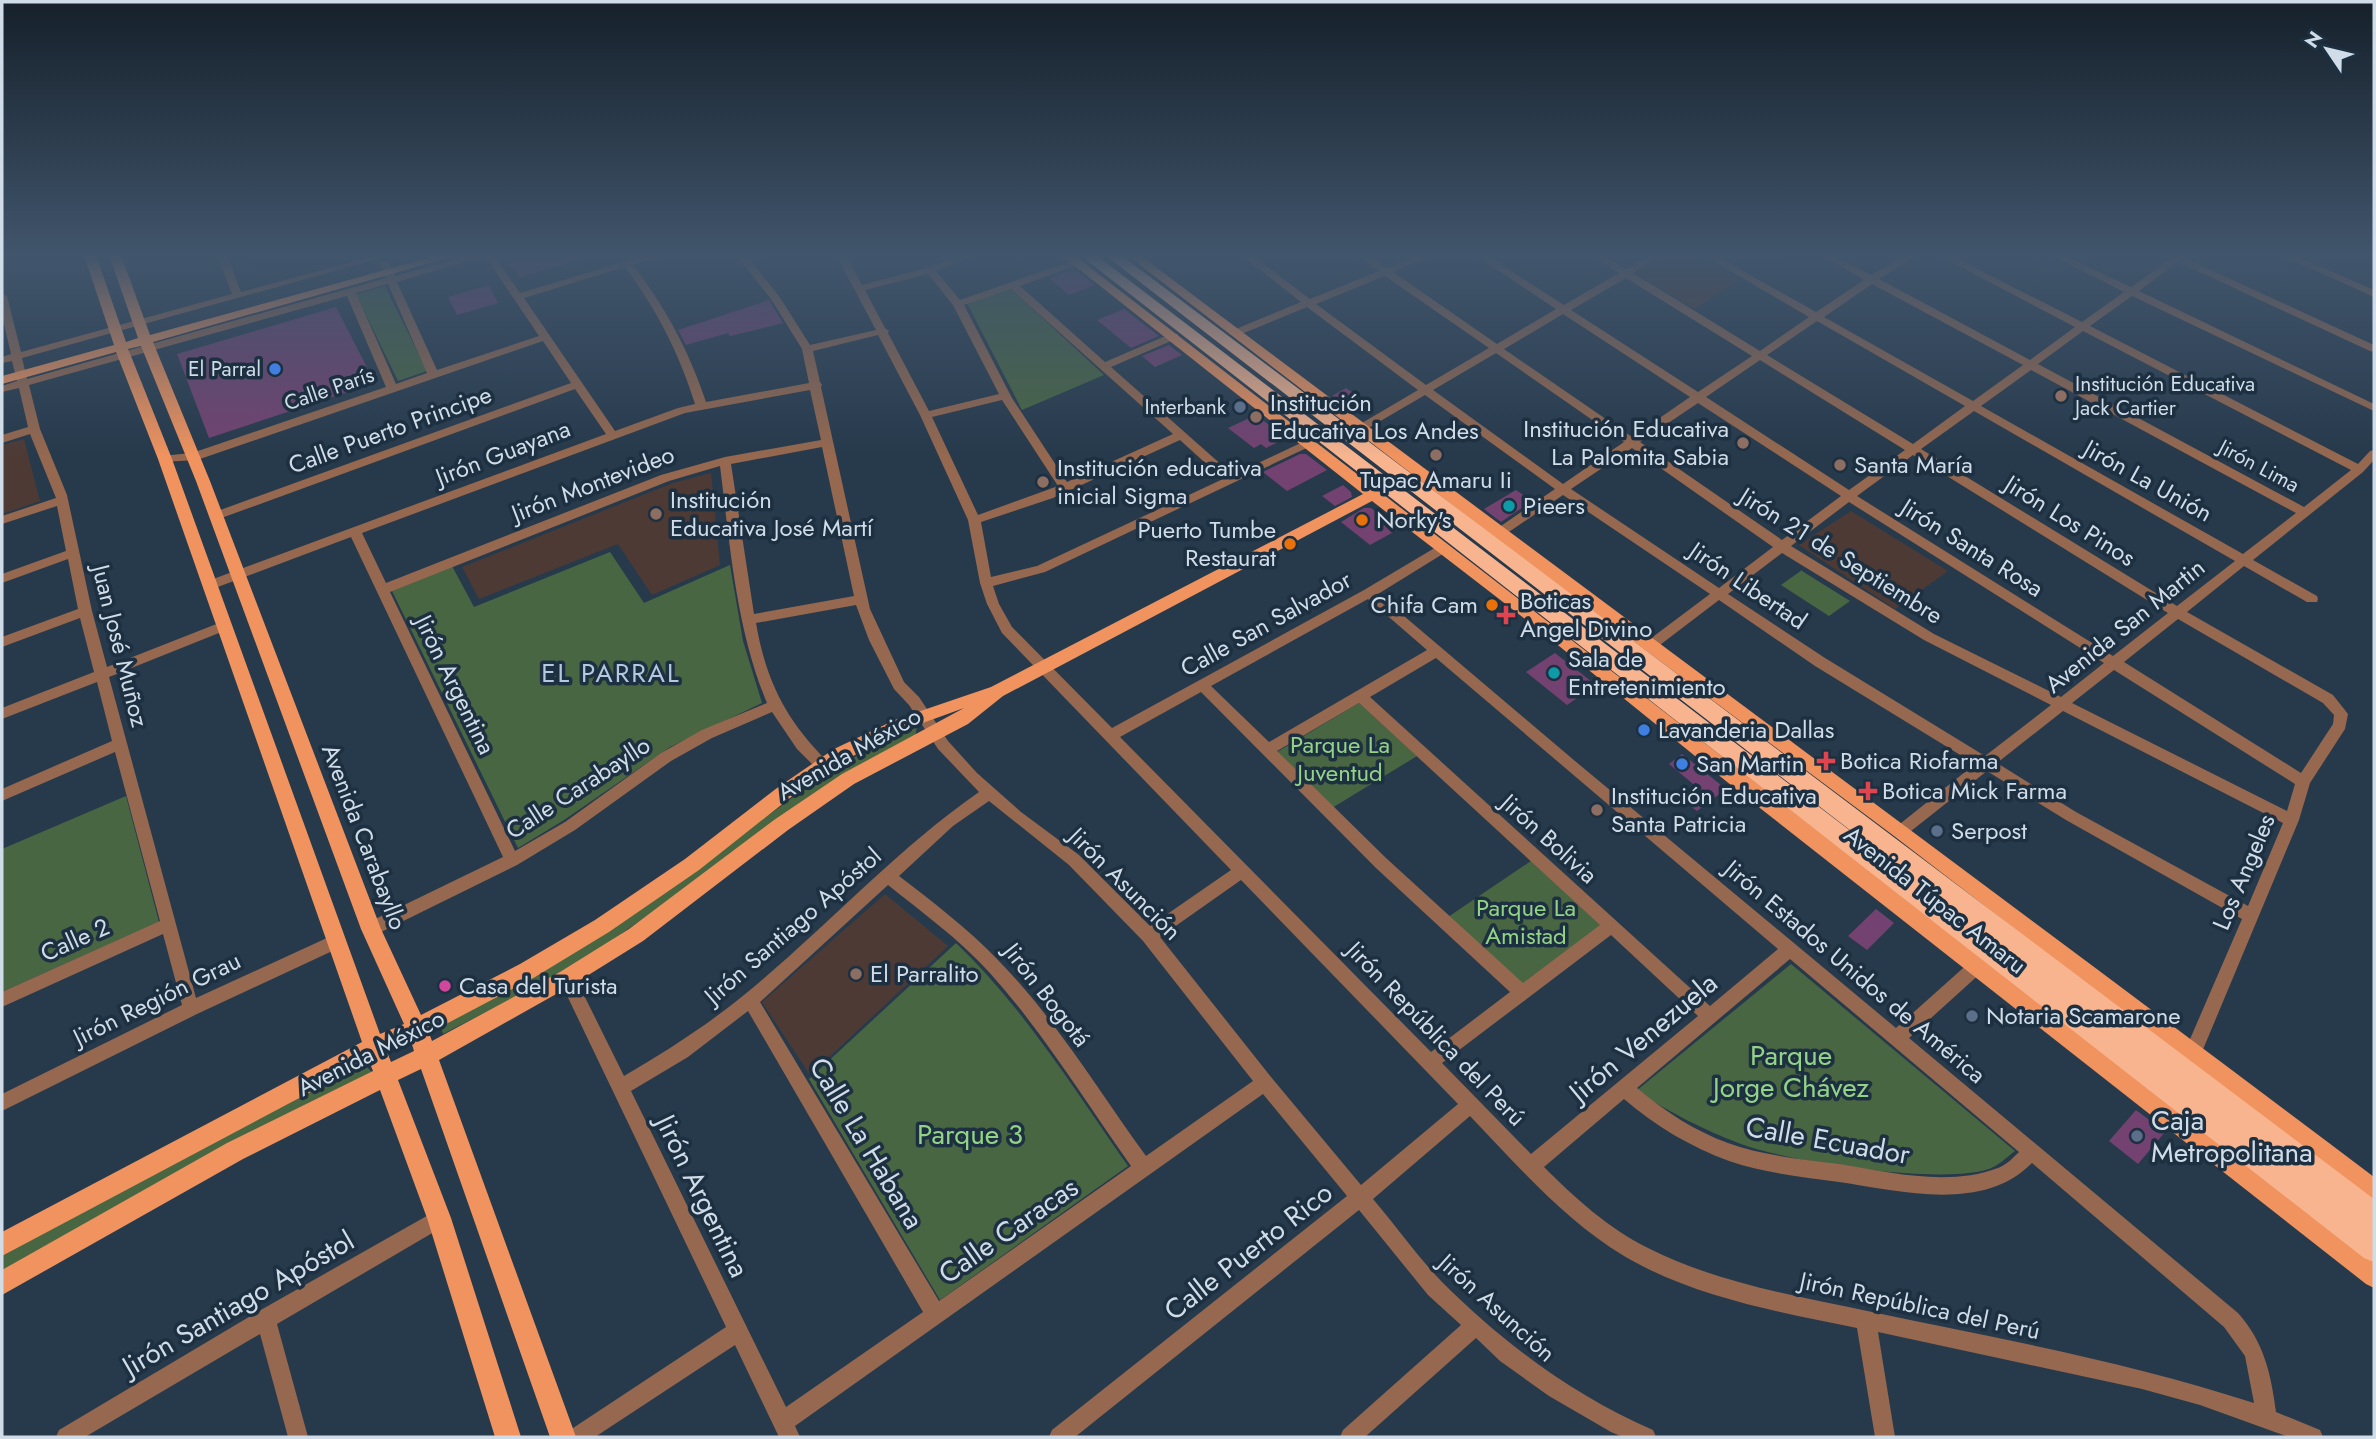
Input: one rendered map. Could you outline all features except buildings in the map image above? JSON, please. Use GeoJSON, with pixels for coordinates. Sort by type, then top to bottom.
{"type":"FeatureCollection","features":[{"type":"Feature","properties":{"kind":"highway","name":"Avenida Túpac Amaru"},"geometry":{"type":"LineString","coordinates":[[1163,322],[2374,1248]]}},
{"type":"Feature","properties":{"kind":"highway","name":"Avenida Túpac Amaru"},"geometry":{"type":"LineString","coordinates":[[1200,322],[2374,1216]]}},
{"type":"Feature","properties":{"kind":"main road"},"geometry":{"type":"LineString","coordinates":[[113,322],[225,626],[335,942],[439,1218],[508,1437]]}},
{"type":"Feature","properties":{"kind":"main road","name":"Avenida Carabayllo"},"geometry":{"type":"LineString","coordinates":[[138,322],[239,575],[371,929],[417,1029],[563,1437]]}},
{"type":"Feature","properties":{"kind":"main road"},"geometry":{"type":"LineString","coordinates":[[2,368],[15,368],[193,322]]}},
{"type":"Feature","properties":{"kind":"main road","name":"Avenida Túpac Amaru"},"geometry":{"type":"LineString","coordinates":[[1156,322],[1442,550],[1544,625],[1748,789],[2374,1276]]}},
{"type":"Feature","properties":{"kind":"main road","name":"Avenida Túpac Amaru"},"geometry":{"type":"LineString","coordinates":[[1221,322],[1499,533],[1901,831],[2374,1191]]}},
{"type":"Feature","properties":{"kind":"main road"},"geometry":{"type":"LineString","coordinates":[[2,380],[15,368]]}},
{"type":"Feature","properties":{"kind":"main road","name":"Avenida México"},"geometry":{"type":"LineString","coordinates":[[2,1283],[235,1151],[425,1056],[567,978],[636,935],[780,825],[848,779],[962,719],[998,691],[1372,495]]}},
{"type":"Feature","properties":{"kind":"main road","name":"Avenida México"},"geometry":{"type":"LineString","coordinates":[[2,1244],[374,1047],[417,1029],[559,952],[674,877],[822,765],[850,748],[924,715],[998,691]]}},
{"type":"Feature","properties":{"kind":"street","name":"Juan José Muñoz"},"geometry":{"type":"LineString","coordinates":[[5,322],[15,368],[34,429],[62,500],[85,611],[191,1009]]}},
{"type":"Feature","properties":{"kind":"street"},"geometry":{"type":"LineString","coordinates":[[143,336],[176,322]]}},
{"type":"Feature","properties":{"kind":"street"},"geometry":{"type":"LineString","coordinates":[[143,336],[208,322]]}},
{"type":"Feature","properties":{"kind":"street"},"geometry":{"type":"LineString","coordinates":[[363,322],[392,388]]}},
{"type":"Feature","properties":{"kind":"street"},"geometry":{"type":"LineString","coordinates":[[411,322],[433,374]]}},
{"type":"Feature","properties":{"kind":"street"},"geometry":{"type":"LineString","coordinates":[[535,322],[612,435]]}},
{"type":"Feature","properties":{"kind":"street"},"geometry":{"type":"LineString","coordinates":[[668,322],[686,355],[701,404]]}},
{"type":"Feature","properties":{"kind":"street","name":"Jirón Asunción"},"geometry":{"type":"LineString","coordinates":[[790,322],[807,349],[817,385],[827,443],[862,598],[872,629],[899,685],[924,715],[935,734],[972,777],[1016,816],[1074,860],[1149,936],[1265,1083],[1435,1288],[1507,1354],[1556,1389],[1618,1425],[1646,1437]]}},
{"type":"Feature","properties":{"kind":"street","name":"Jirón República del Perú"},"geometry":{"type":"LineString","coordinates":[[879,322],[974,520],[986,583],[993,604],[1007,630],[1561,1197],[1640,1254],[1701,1282],[1866,1321],[2125,1374],[2207,1395],[2266,1416],[2313,1437]]}},
{"type":"Feature","properties":{"kind":"street"},"geometry":{"type":"LineString","coordinates":[[968,322],[1005,396],[1065,488]]}},
{"type":"Feature","properties":{"kind":"street"},"geometry":{"type":"LineString","coordinates":[[1053,322],[1231,480]]}},
{"type":"Feature","properties":{"kind":"street"},"geometry":{"type":"LineString","coordinates":[[1235,333],[1261,322]]}},
{"type":"Feature","properties":{"kind":"street","name":"Jirón Libertad"},"geometry":{"type":"LineString","coordinates":[[1334,322],[1564,490],[1820,662],[2071,816],[2250,915]]}},
{"type":"Feature","properties":{"kind":"street","name":"Jirón 21 de Septiembre"},"geometry":{"type":"LineString","coordinates":[[1458,322],[1781,546],[1929,637],[2292,820]]}},
{"type":"Feature","properties":{"kind":"street"},"geometry":{"type":"LineString","coordinates":[[1361,428],[1539,322]]}},
{"type":"Feature","properties":{"kind":"street","name":"Jirón Santa Rosa"},"geometry":{"type":"LineString","coordinates":[[1582,322],[2303,782]]}},
{"type":"Feature","properties":{"kind":"street","name":"Jirón Los Pinos"},"geometry":{"type":"LineString","coordinates":[[1706,322],[2179,613],[2328,699],[2341,714]]}},
{"type":"Feature","properties":{"kind":"street"},"geometry":{"type":"LineString","coordinates":[[1499,533],[1809,322]]}},
{"type":"Feature","properties":{"kind":"street","name":"Jirón La Unión"},"geometry":{"type":"LineString","coordinates":[[1826,322],[2312,599]]}},
{"type":"Feature","properties":{"kind":"street","name":"Jirón Lima"},"geometry":{"type":"LineString","coordinates":[[1951,322],[2304,512]]}},
{"type":"Feature","properties":{"kind":"street"},"geometry":{"type":"LineString","coordinates":[[2074,322],[2359,469]]}},
{"type":"Feature","properties":{"kind":"street"},"geometry":{"type":"LineString","coordinates":[[1651,645],[1849,495],[2087,322]]}},
{"type":"Feature","properties":{"kind":"street"},"geometry":{"type":"LineString","coordinates":[[2196,322],[2374,408]]}},
{"type":"Feature","properties":{"kind":"street"},"geometry":{"type":"LineString","coordinates":[[2317,322],[2374,349]]}},
{"type":"Feature","properties":{"kind":"street"},"geometry":{"type":"LineString","coordinates":[[807,349],[884,331]]}},
{"type":"Feature","properties":{"kind":"street"},"geometry":{"type":"LineString","coordinates":[[1102,367],[1174,336]]}},
{"type":"Feature","properties":{"kind":"street","name":"Calle París"},"geometry":{"type":"LineString","coordinates":[[165,459],[193,457],[545,337]]}},
{"type":"Feature","properties":{"kind":"street"},"geometry":{"type":"LineString","coordinates":[[2,390],[15,368],[120,342]]}},
{"type":"Feature","properties":{"kind":"street","name":"Calle Puerto Principe"},"geometry":{"type":"LineString","coordinates":[[216,516],[578,384]]}},
{"type":"Feature","properties":{"kind":"street","name":"Jirón Guayana"},"geometry":{"type":"LineString","coordinates":[[210,585],[701,404],[817,385]]}},
{"type":"Feature","properties":{"kind":"street"},"geometry":{"type":"LineString","coordinates":[[926,415],[1005,396]]}},
{"type":"Feature","properties":{"kind":"street"},"geometry":{"type":"LineString","coordinates":[[2,439],[34,429]]}},
{"type":"Feature","properties":{"kind":"street"},"geometry":{"type":"LineString","coordinates":[[974,520],[1065,488],[1179,436]]}},
{"type":"Feature","properties":{"kind":"street","name":"Jirón Montevideo"},"geometry":{"type":"LineString","coordinates":[[382,590],[653,482],[724,461],[827,443]]}},
{"type":"Feature","properties":{"kind":"street"},"geometry":{"type":"LineString","coordinates":[[986,583],[1041,569],[1309,444]]}},
{"type":"Feature","properties":{"kind":"street","name":"Avenida San Martin"},"geometry":{"type":"LineString","coordinates":[[1901,831],[2179,613],[2359,469],[2374,454]]}},
{"type":"Feature","properties":{"kind":"street"},"geometry":{"type":"LineString","coordinates":[[724,461],[753,649],[773,706],[802,747],[822,765]]}},
{"type":"Feature","properties":{"kind":"street"},"geometry":{"type":"LineString","coordinates":[[2,520],[62,500]]}},
{"type":"Feature","properties":{"kind":"street","name":"Jirón Argentina"},"geometry":{"type":"LineString","coordinates":[[355,532],[512,860]]}},
{"type":"Feature","properties":{"kind":"street","name":"Calle San Salvador"},"geometry":{"type":"LineString","coordinates":[[1111,735],[1442,550]]}},
{"type":"Feature","properties":{"kind":"street"},"geometry":{"type":"LineString","coordinates":[[2,579],[73,553]]}},
{"type":"Feature","properties":{"kind":"street","name":"Jirón Estados Unidos de América"},"geometry":{"type":"LineString","coordinates":[[1369,593],[2235,1326],[2249,1342],[2261,1372],[2266,1416]]}},
{"type":"Feature","properties":{"kind":"street"},"geometry":{"type":"LineString","coordinates":[[748,620],[862,598]]}},
{"type":"Feature","properties":{"kind":"street"},"geometry":{"type":"LineString","coordinates":[[2,642],[85,611]]}},
{"type":"Feature","properties":{"kind":"street"},"geometry":{"type":"LineString","coordinates":[[2,714],[225,626]]}},
{"type":"Feature","properties":{"kind":"street"},"geometry":{"type":"LineString","coordinates":[[1269,749],[1436,650]]}},
{"type":"Feature","properties":{"kind":"street"},"geometry":{"type":"LineString","coordinates":[[1202,685],[1381,863],[1522,992]]}},
{"type":"Feature","properties":{"kind":"street","name":"Jirón Bolivia"},"geometry":{"type":"LineString","coordinates":[[1360,696],[1709,1015]]}},
{"type":"Feature","properties":{"kind":"street","name":"Calle Carabayllo"},"geometry":{"type":"LineString","coordinates":[[371,929],[512,860],[570,826],[666,757],[707,734],[773,706]]}},
{"type":"Feature","properties":{"kind":"street","name":"Los Angeles"},"geometry":{"type":"LineString","coordinates":[[2193,1053],[2292,820],[2303,782],[2340,725],[2341,714]]}},
{"type":"Feature","properties":{"kind":"street"},"geometry":{"type":"LineString","coordinates":[[2,795],[121,743]]}},
{"type":"Feature","properties":{"kind":"street","name":"Jirón Santiago Apóstol"},"geometry":{"type":"LineString","coordinates":[[621,1087],[682,1051],[750,1000],[967,807],[990,792]]}},
{"type":"Feature","properties":{"kind":"street"},"geometry":{"type":"LineString","coordinates":[[1149,936],[1241,871]]}},
{"type":"Feature","properties":{"kind":"street","name":"Jirón Bogotá"},"geometry":{"type":"LineString","coordinates":[[888,876],[959,932],[994,966],[1027,1007],[1143,1168]]}},
{"type":"Feature","properties":{"kind":"street","name":"Calle 2"},"geometry":{"type":"LineString","coordinates":[[2,1000],[169,924]]}},
{"type":"Feature","properties":{"kind":"street"},"geometry":{"type":"LineString","coordinates":[[1429,1063],[1611,926]]}},
{"type":"Feature","properties":{"kind":"street","name":"Jirón Región Grau"},"geometry":{"type":"LineString","coordinates":[[2,1103],[191,1009],[335,942]]}},
{"type":"Feature","properties":{"kind":"street","name":"Jirón Venezuela"},"geometry":{"type":"LineString","coordinates":[[1531,1166],[1789,950]]}},
{"type":"Feature","properties":{"kind":"street"},"geometry":{"type":"LineString","coordinates":[[1896,1039],[1977,966]]}},
{"type":"Feature","properties":{"kind":"street","name":"Jirón Argentina"},"geometry":{"type":"LineString","coordinates":[[567,978],[786,1430]]}},
{"type":"Feature","properties":{"kind":"street","name":"Calle La Habana"},"geometry":{"type":"LineString","coordinates":[[750,1000],[936,1315]]}},
{"type":"Feature","properties":{"kind":"street","name":"Calle Caracas"},"geometry":{"type":"LineString","coordinates":[[786,1430],[936,1315],[1265,1083]]}},
{"type":"Feature","properties":{"kind":"street","name":"Calle Ecuador"},"geometry":{"type":"LineString","coordinates":[[1623,1087],[1646,1108],[1682,1131],[1719,1148],[1766,1162],[1820,1171],[1916,1184],[1965,1184],[2002,1177],[2032,1152]]}},
{"type":"Feature","properties":{"kind":"street","name":"Calle Puerto Rico"},"geometry":{"type":"LineString","coordinates":[[1059,1437],[1360,1198],[1470,1105]]}},
{"type":"Feature","properties":{"kind":"street","name":"Jirón Santiago Apóstol"},"geometry":{"type":"LineString","coordinates":[[66,1437],[439,1218]]}},
{"type":"Feature","properties":{"kind":"street"},"geometry":{"type":"LineString","coordinates":[[266,1318],[298,1437]]}},
{"type":"Feature","properties":{"kind":"street"},"geometry":{"type":"LineString","coordinates":[[1866,1321],[1885,1437]]}},
{"type":"Feature","properties":{"kind":"street"},"geometry":{"type":"LineString","coordinates":[[1350,1437],[1475,1326]]}},
{"type":"Feature","properties":{"kind":"street"},"geometry":{"type":"LineString","coordinates":[[577,1437],[738,1331]]}},
{"type":"Feature","properties":{"kind":"shaded area"},"geometry":{"type":"Polygon","coordinates":[[[24,439],[40,501],[2,514],[2,445],[24,439]]]}},
{"type":"Feature","properties":{"kind":"shaded area","name":"Institución Educativa José Martí"},"geometry":{"type":"Polygon","coordinates":[[[711,473],[720,565],[652,595],[618,544],[479,599],[462,567],[673,483],[711,473]]]}},
{"type":"Feature","properties":{"kind":"shaded area"},"geometry":{"type":"Polygon","coordinates":[[[1851,511],[1948,571],[1895,609],[1799,545],[1851,511]]]}},
{"type":"Feature","properties":{"kind":"shaded area","name":"El Parralito"},"geometry":{"type":"Polygon","coordinates":[[[885,894],[948,946],[810,1075],[762,1002],[885,894]]]}},
{"type":"Feature","properties":{"kind":"green space"},"geometry":{"type":"Polygon","coordinates":[[[370,322],[403,322],[427,371],[398,381],[370,322]]]}},
{"type":"Feature","properties":{"kind":"green space"},"geometry":{"type":"Polygon","coordinates":[[[977,322],[1047,322],[1104,375],[1022,410],[977,322]]]}},
{"type":"Feature","properties":{"kind":"green space"},"geometry":{"type":"Polygon","coordinates":[[[610,552],[644,603],[730,565],[743,641],[762,703],[670,747],[564,820],[518,848],[392,591],[452,566],[474,607],[610,552]]]}},
{"type":"Feature","properties":{"kind":"green space"},"geometry":{"type":"Polygon","coordinates":[[[1802,570],[1850,601],[1829,616],[1781,585],[1802,570]]]}},
{"type":"Feature","properties":{"kind":"green space","name":"Parque La Juventud"},"geometry":{"type":"Polygon","coordinates":[[[1359,703],[1417,756],[1332,808],[1277,752],[1359,703]]]}},
{"type":"Feature","properties":{"kind":"green space"},"geometry":{"type":"Polygon","coordinates":[[[917,727],[915,737],[706,875],[573,967],[443,1034],[440,1025],[643,907],[836,766],[917,727]]]}},
{"type":"Feature","properties":{"kind":"green space"},"geometry":{"type":"Polygon","coordinates":[[[126,796],[159,922],[2,992],[2,849],[126,796]]]}},
{"type":"Feature","properties":{"kind":"green space","name":"Parque La Amistad"},"geometry":{"type":"Polygon","coordinates":[[[1531,861],[1601,925],[1522,985],[1448,917],[1531,861]]]}},
{"type":"Feature","properties":{"kind":"green space","name":"Parque 3"},"geometry":{"type":"Polygon","coordinates":[[[956,943],[981,968],[1026,1022],[1128,1166],[940,1300],[809,1079],[956,943]]]}},
{"type":"Feature","properties":{"kind":"green space","name":"Parque Jorge Chávez"},"geometry":{"type":"Polygon","coordinates":[[[1791,964],[2015,1151],[1992,1168],[1967,1173],[1902,1173],[1828,1164],[1741,1144],[1687,1120],[1636,1091],[1791,964]]]}},
{"type":"Feature","properties":{"kind":"green space"},"geometry":{"type":"Polygon","coordinates":[[[360,1061],[372,1072],[2,1272],[2,1256],[360,1061]]]}},
{"type":"Feature","properties":{"kind":"place","name":"El Parral"},"geometry":{"type":"Point","coordinates":[275,369]}},
{"type":"Feature","properties":{"kind":"place","name":"Institución Educativa Jack Cartier"},"geometry":{"type":"Point","coordinates":[2061,396]}},
{"type":"Feature","properties":{"kind":"place","name":"Interbank"},"geometry":{"type":"Point","coordinates":[1240,407]}},
{"type":"Feature","properties":{"kind":"place","name":"Institución Educativa Los Andes"},"geometry":{"type":"Point","coordinates":[1256,417]}},
{"type":"Feature","properties":{"kind":"place","name":"Institución Educativa La Palomita Sabia"},"geometry":{"type":"Point","coordinates":[1743,443]}},
{"type":"Feature","properties":{"kind":"place","name":"Tupac Amaru Ii"},"geometry":{"type":"Point","coordinates":[1436,455]}},
{"type":"Feature","properties":{"kind":"place","name":"Santa María"},"geometry":{"type":"Point","coordinates":[1840,465]}},
{"type":"Feature","properties":{"kind":"place","name":"Institución educativa inicial Sigma"},"geometry":{"type":"Point","coordinates":[1043,482]}},
{"type":"Feature","properties":{"kind":"place","name":"Pieers"},"geometry":{"type":"Point","coordinates":[1509,506]}},
{"type":"Feature","properties":{"kind":"place","name":"Institución Educativa José Martí"},"geometry":{"type":"Point","coordinates":[656,514]}},
{"type":"Feature","properties":{"kind":"place","name":"Norky's"},"geometry":{"type":"Point","coordinates":[1362,520]}},
{"type":"Feature","properties":{"kind":"place","name":"Puerto Tumbe Restaurat"},"geometry":{"type":"Point","coordinates":[1290,544]}},
{"type":"Feature","properties":{"kind":"place","name":"Chifa Cam"},"geometry":{"type":"Point","coordinates":[1492,605]}},
{"type":"Feature","properties":{"kind":"place","name":"Boticas Angel Divino"},"geometry":{"type":"Point","coordinates":[1506,615]}},
{"type":"Feature","properties":{"kind":"place","name":"Sala de Entretenimiento"},"geometry":{"type":"Point","coordinates":[1554,673]}},
{"type":"Feature","properties":{"kind":"place","name":"Lavanderia Dallas"},"geometry":{"type":"Point","coordinates":[1644,730]}},
{"type":"Feature","properties":{"kind":"place","name":"Botica Riofarma"},"geometry":{"type":"Point","coordinates":[1826,761]}},
{"type":"Feature","properties":{"kind":"place","name":"San Martin"},"geometry":{"type":"Point","coordinates":[1682,764]}},
{"type":"Feature","properties":{"kind":"place","name":"Botica Mick Farma"},"geometry":{"type":"Point","coordinates":[1868,791]}},
{"type":"Feature","properties":{"kind":"place","name":"Institución Educativa Santa Patricia"},"geometry":{"type":"Point","coordinates":[1597,810]}},
{"type":"Feature","properties":{"kind":"place","name":"Serpost"},"geometry":{"type":"Point","coordinates":[1937,831]}},
{"type":"Feature","properties":{"kind":"place","name":"El Parralito"},"geometry":{"type":"Point","coordinates":[856,974]}},
{"type":"Feature","properties":{"kind":"place","name":"Casa del Turista"},"geometry":{"type":"Point","coordinates":[445,986]}},
{"type":"Feature","properties":{"kind":"place","name":"Notaria Scamarone"},"geometry":{"type":"Point","coordinates":[1972,1016]}},
{"type":"Feature","properties":{"kind":"place","name":"Caja Metropolitana"},"geometry":{"type":"Point","coordinates":[2137,1136]}},
{"type":"Feature","properties":{"kind":"district","name":"EL PARRAL"},"geometry":{"type":"Point","coordinates":[611,673]}}]}
